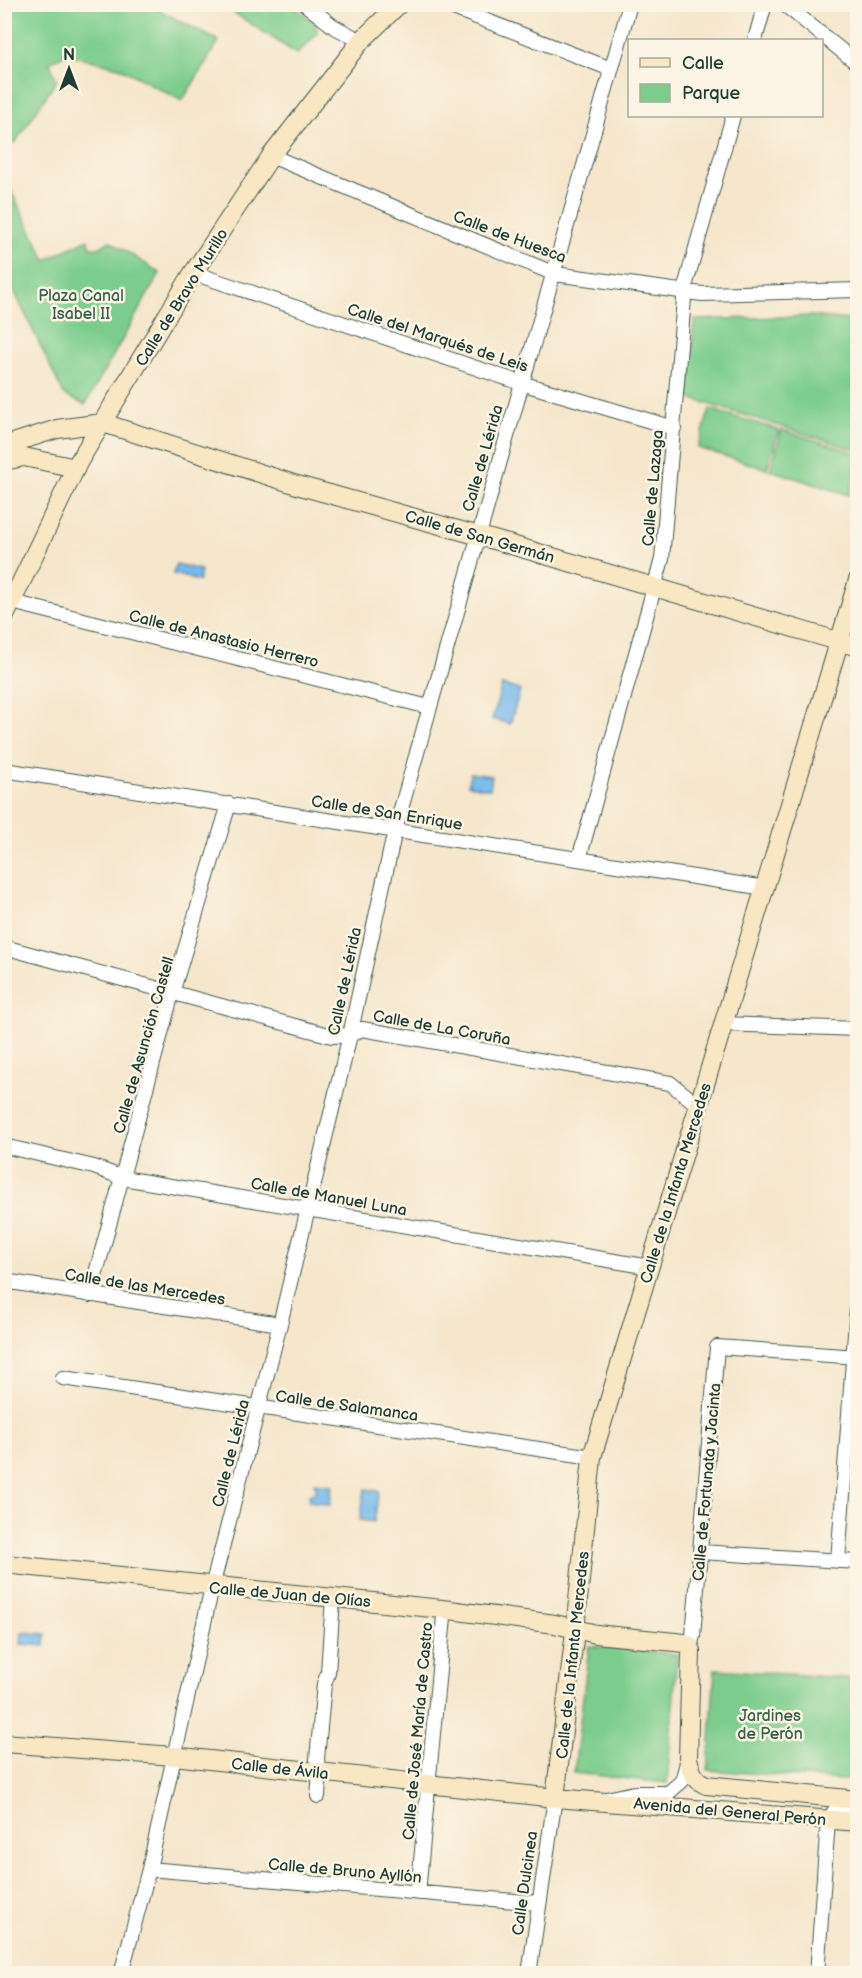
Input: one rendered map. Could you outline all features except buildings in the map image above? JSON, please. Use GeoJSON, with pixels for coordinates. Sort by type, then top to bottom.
{"type":"FeatureCollection","features":[{"type":"Feature","properties":{"kind":"main road","name":"Calle de Bravo Murillo"},"geometry":{"type":"LineString","coordinates":[[8,610],[76,468],[193,273],[271,156],[361,41],[399,4]]}},
{"type":"Feature","properties":{"kind":"main road"},"geometry":{"type":"LineString","coordinates":[[4,451],[16,442],[57,429],[103,423]]}},
{"type":"Feature","properties":{"kind":"main road","name":"Calle de San Germán"},"geometry":{"type":"LineString","coordinates":[[103,423],[297,485],[478,535],[858,646]]}},
{"type":"Feature","properties":{"kind":"main road"},"geometry":{"type":"LineString","coordinates":[[4,461],[24,457],[76,468]]}},
{"type":"Feature","properties":{"kind":"main road","name":"Calle de la Infanta Mercedes"},"geometry":{"type":"LineString","coordinates":[[555,1798],[592,1457],[858,580]]}},
{"type":"Feature","properties":{"kind":"main road","name":"Calle de Juan de Olías"},"geometry":{"type":"LineString","coordinates":[[4,1564],[442,1609],[555,1624],[575,1630]]}},
{"type":"Feature","properties":{"kind":"main road"},"geometry":{"type":"LineString","coordinates":[[575,1630],[685,1643],[690,1646]]}},
{"type":"Feature","properties":{"kind":"main road","name":"Calle de Fortunata y Jacinta"},"geometry":{"type":"LineString","coordinates":[[688,1758],[690,1646]]}},
{"type":"Feature","properties":{"kind":"main road","name":"Calle de Ávila"},"geometry":{"type":"LineString","coordinates":[[4,1743],[173,1756],[555,1798]]}},
{"type":"Feature","properties":{"kind":"main road","name":"Avenida del General Perón"},"geometry":{"type":"LineString","coordinates":[[688,1758],[692,1773],[706,1785],[858,1800]]}},
{"type":"Feature","properties":{"kind":"main road","name":"Avenida del General Perón"},"geometry":{"type":"LineString","coordinates":[[555,1798],[858,1822]]}},
{"type":"Feature","properties":{"kind":"street"},"geometry":{"type":"LineString","coordinates":[[305,4],[333,26],[361,41]]}},
{"type":"Feature","properties":{"kind":"street"},"geometry":{"type":"LineString","coordinates":[[443,4],[611,69]]}},
{"type":"Feature","properties":{"kind":"street","name":"Calle de Lérida"},"geometry":{"type":"LineString","coordinates":[[121,1974],[148,1869],[212,1587],[280,1324],[350,1035],[395,830],[630,4]]}},
{"type":"Feature","properties":{"kind":"street"},"geometry":{"type":"LineString","coordinates":[[755,39],[765,4]]}},
{"type":"Feature","properties":{"kind":"street"},"geometry":{"type":"LineString","coordinates":[[784,4],[858,64]]}},
{"type":"Feature","properties":{"kind":"street","name":"Calle de Lazaga"},"geometry":{"type":"LineString","coordinates":[[579,859],[662,559],[684,292],[733,117]]}},
{"type":"Feature","properties":{"kind":"street","name":"Calle de Huesca"},"geometry":{"type":"LineString","coordinates":[[271,156],[555,274],[702,294],[858,290]]}},
{"type":"Feature","properties":{"kind":"street","name":"Calle del Marqués de Leis"},"geometry":{"type":"LineString","coordinates":[[193,273],[521,383],[674,428]]}},
{"type":"Feature","properties":{"kind":"street","name":"Calle de Anastasio Herrero"},"geometry":{"type":"LineString","coordinates":[[8,610],[429,707]]}},
{"type":"Feature","properties":{"kind":"street","name":"Calle de San Enrique"},"geometry":{"type":"LineString","coordinates":[[4,770],[765,888]]}},
{"type":"Feature","properties":{"kind":"street","name":"Calle de Asunción Castell"},"geometry":{"type":"LineString","coordinates":[[90,1295],[172,993],[229,804]]}},
{"type":"Feature","properties":{"kind":"street","name":"Calle de La Coruña"},"geometry":{"type":"LineString","coordinates":[[4,947],[332,1036],[350,1035],[362,1029],[670,1083],[698,1105]]}},
{"type":"Feature","properties":{"kind":"street"},"geometry":{"type":"LineString","coordinates":[[723,1024],[858,1029]]}},
{"type":"Feature","properties":{"kind":"street","name":"Calle de Manuel Luna"},"geometry":{"type":"LineString","coordinates":[[4,1146],[94,1167],[123,1178],[650,1267]]}},
{"type":"Feature","properties":{"kind":"street","name":"Calle de las Mercedes"},"geometry":{"type":"LineString","coordinates":[[4,1281],[280,1324]]}},
{"type":"Feature","properties":{"kind":"street"},"geometry":{"type":"LineString","coordinates":[[838,1561],[858,1294]]}},
{"type":"Feature","properties":{"kind":"street","name":"Calle de Fortunata y Jacinta"},"geometry":{"type":"LineString","coordinates":[[690,1646],[717,1347],[855,1357]]}},
{"type":"Feature","properties":{"kind":"street","name":"Calle de Salamanca"},"geometry":{"type":"LineString","coordinates":[[63,1378],[258,1409],[592,1457]]}},
{"type":"Feature","properties":{"kind":"street"},"geometry":{"type":"LineString","coordinates":[[700,1552],[858,1562]]}},
{"type":"Feature","properties":{"kind":"street"},"geometry":{"type":"LineString","coordinates":[[318,1796],[320,1772],[317,1759],[324,1684],[328,1673],[333,1598]]}},
{"type":"Feature","properties":{"kind":"street","name":"Calle de José María de Castro"},"geometry":{"type":"LineString","coordinates":[[418,1893],[430,1785],[444,1617],[442,1609]]}},
{"type":"Feature","properties":{"kind":"street","name":"Avenida del General Perón"},"geometry":{"type":"LineString","coordinates":[[602,1800],[633,1793],[668,1793],[682,1781],[688,1758]]}},
{"type":"Feature","properties":{"kind":"street","name":"Calle Dulcinea"},"geometry":{"type":"LineString","coordinates":[[529,1974],[555,1798]]}},
{"type":"Feature","properties":{"kind":"street"},"geometry":{"type":"LineString","coordinates":[[817,1974],[828,1820],[836,1809],[858,1806]]}},
{"type":"Feature","properties":{"kind":"street","name":"Calle de Bruno Ayllón"},"geometry":{"type":"LineString","coordinates":[[148,1869],[538,1904]]}},
{"type":"Feature","properties":{"kind":"green space"},"geometry":{"type":"Polygon","coordinates":[[[238,4],[292,5],[316,24],[317,34],[297,54],[231,11],[238,4]]]}},
{"type":"Feature","properties":{"kind":"green space"},"geometry":{"type":"Polygon","coordinates":[[[4,5],[149,5],[219,41],[182,101],[119,67],[66,54],[49,62],[57,80],[15,143],[5,143],[4,5]]]}},
{"type":"Feature","properties":{"kind":"green space","name":"Plaza Canal Isabel II"},"geometry":{"type":"Polygon","coordinates":[[[5,179],[46,260],[88,239],[91,247],[99,248],[110,241],[160,273],[85,405],[64,395],[5,272],[5,179]]]}},
{"type":"Feature","properties":{"kind":"green space"},"geometry":{"type":"Polygon","coordinates":[[[812,316],[857,321],[857,450],[689,398],[694,320],[812,316]]]}},
{"type":"Feature","properties":{"kind":"green space"},"geometry":{"type":"Polygon","coordinates":[[[710,409],[779,430],[767,469],[698,448],[710,409]]]}},
{"type":"Feature","properties":{"kind":"green space"},"geometry":{"type":"Polygon","coordinates":[[[782,430],[857,453],[857,466],[849,495],[770,470],[782,430]]]}},
{"type":"Feature","properties":{"kind":"green space"},"geometry":{"type":"Polygon","coordinates":[[[589,1646],[677,1654],[667,1783],[574,1773],[589,1646]]]}},
{"type":"Feature","properties":{"kind":"green space","name":"Jardines de Perón"},"geometry":{"type":"Polygon","coordinates":[[[715,1669],[857,1679],[857,1781],[708,1770],[715,1669]]]}},
{"type":"Feature","properties":{"kind":"water"},"geometry":{"type":"Polygon","coordinates":[[[176,564],[201,570],[199,581],[173,574],[176,564]]]}},
{"type":"Feature","properties":{"kind":"water"},"geometry":{"type":"Polygon","coordinates":[[[502,685],[520,690],[510,724],[492,719],[502,685]]]}},
{"type":"Feature","properties":{"kind":"water"},"geometry":{"type":"Polygon","coordinates":[[[470,773],[492,776],[490,789],[468,785],[470,773]]]}},
{"type":"Feature","properties":{"kind":"water"},"geometry":{"type":"Polygon","coordinates":[[[314,1483],[332,1485],[330,1505],[309,1501],[309,1495],[317,1491],[314,1483]]]}},
{"type":"Feature","properties":{"kind":"water"},"geometry":{"type":"Polygon","coordinates":[[[365,1489],[379,1491],[374,1522],[360,1520],[365,1489]]]}},
{"type":"Feature","properties":{"kind":"water"},"geometry":{"type":"Polygon","coordinates":[[[22,1632],[46,1634],[45,1646],[21,1644],[22,1632]]]}}]}
